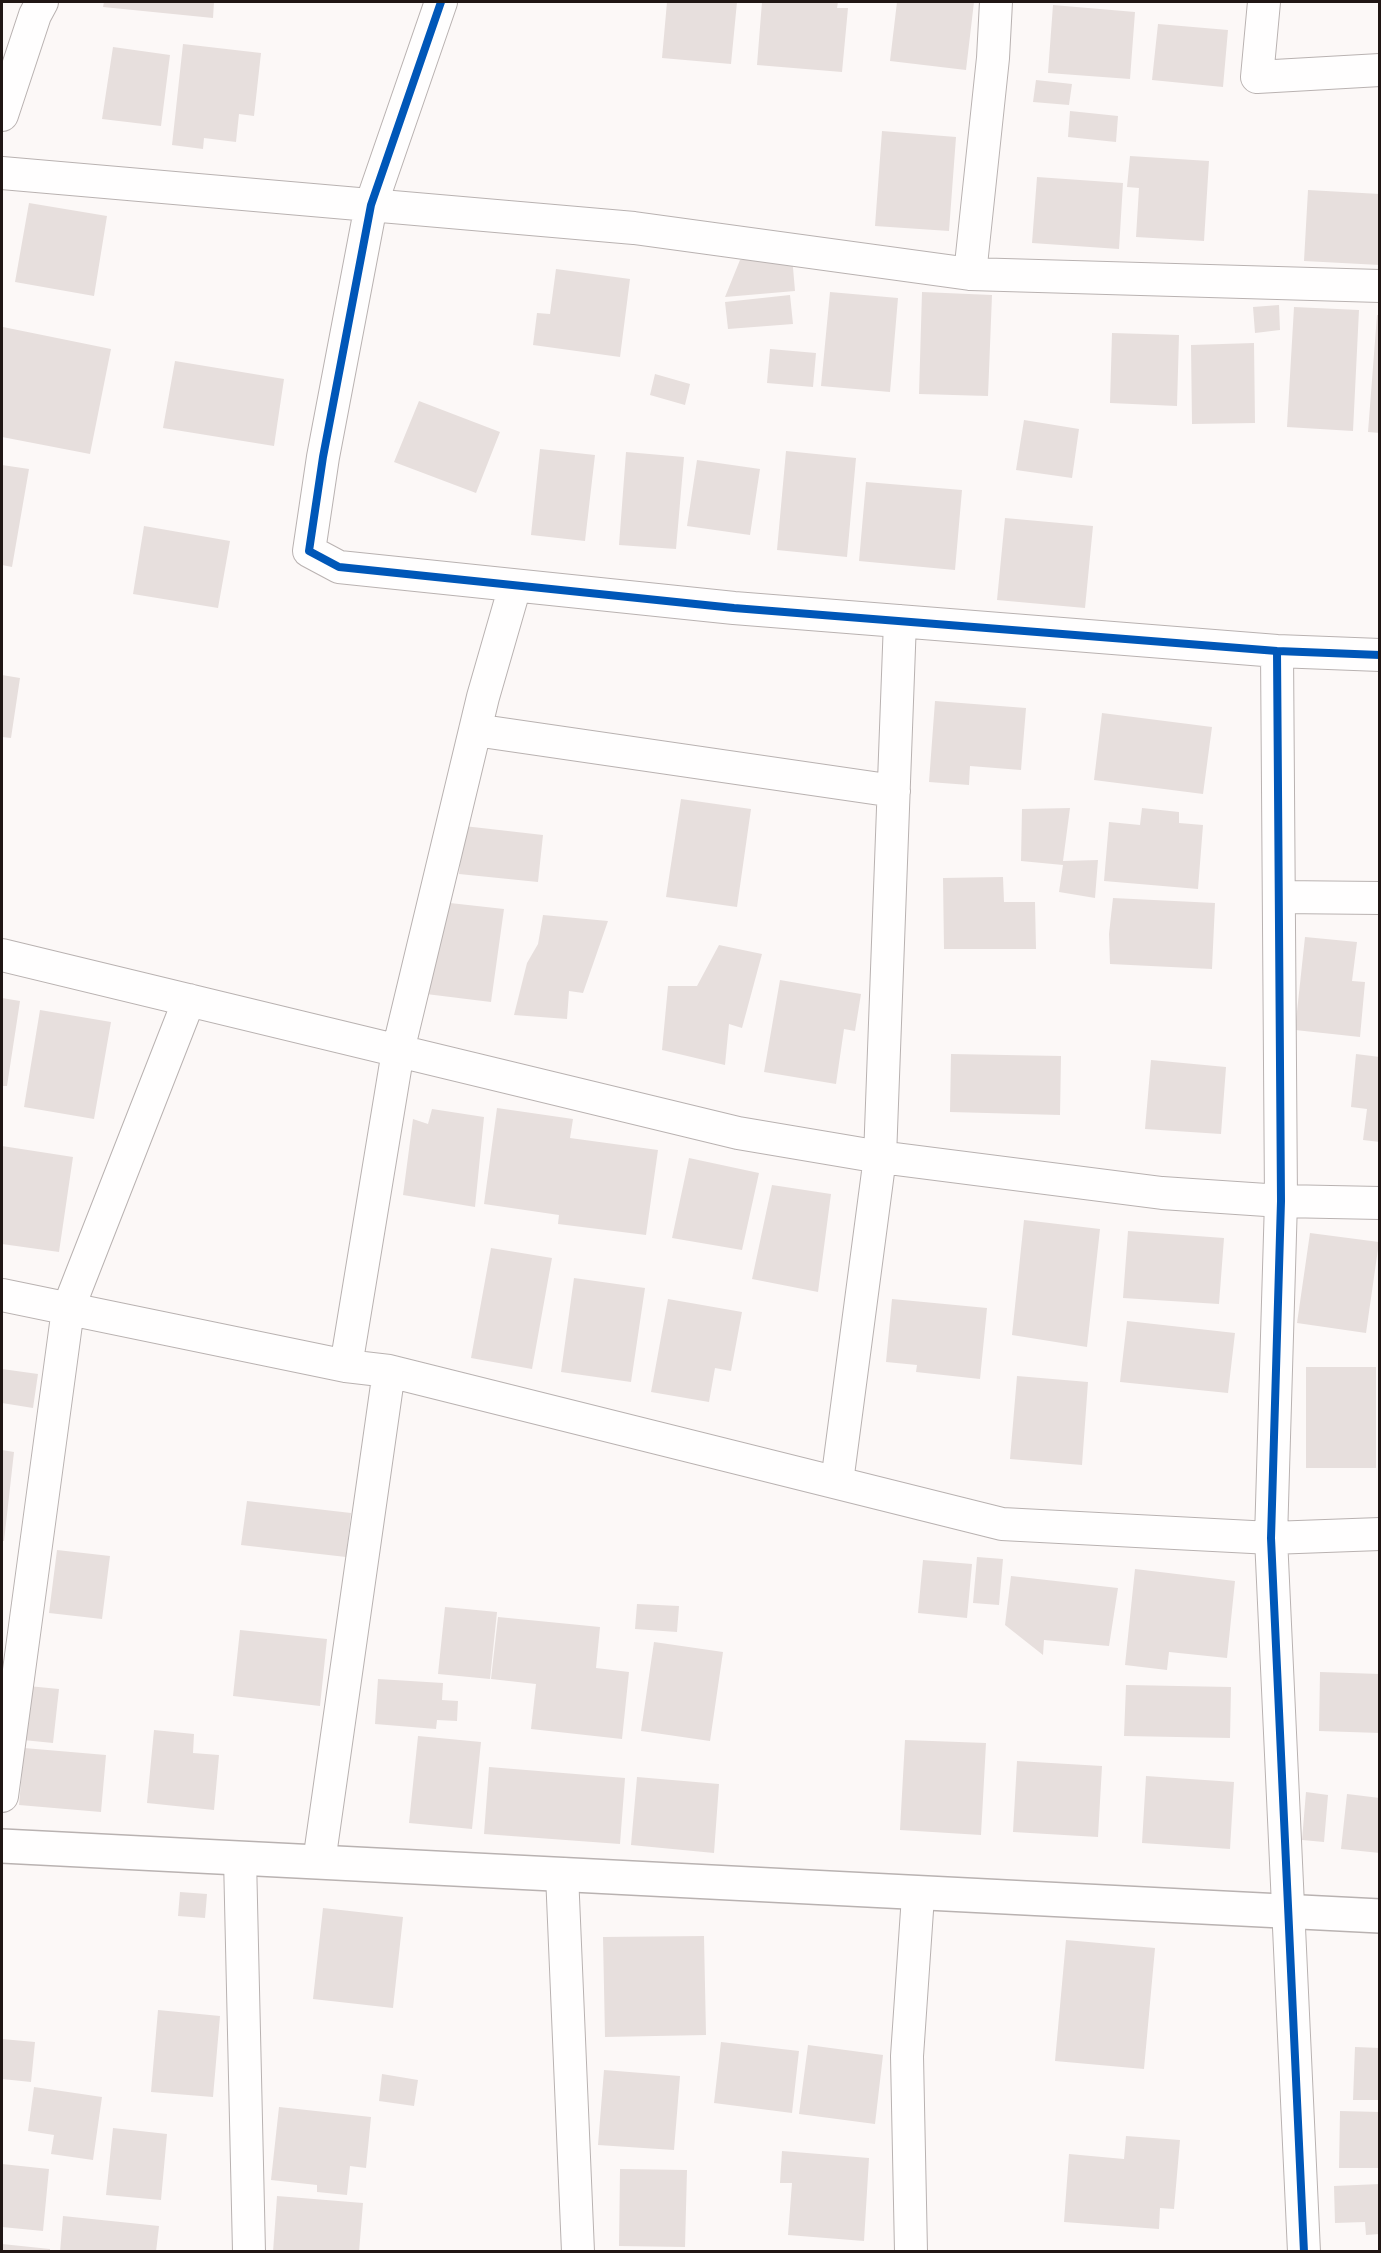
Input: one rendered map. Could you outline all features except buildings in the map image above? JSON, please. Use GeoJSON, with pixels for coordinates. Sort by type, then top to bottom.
{"type":"FeatureCollection","features":[{"type":"Feature","properties":{"kind":"street"},"geometry":{"type":"LineString","coordinates":[[2,115],[35,15],[42,2]]}},
{"type":"Feature","properties":{"kind":"street"},"geometry":{"type":"LineString","coordinates":[[441,2],[371,206],[323,457],[309,551],[339,567],[734,608],[1277,651],[1380,655]]}},
{"type":"Feature","properties":{"kind":"street"},"geometry":{"type":"LineString","coordinates":[[970,274],[993,58],[996,2]]}},
{"type":"Feature","properties":{"kind":"street"},"geometry":{"type":"LineString","coordinates":[[1264,2],[1257,77],[1380,70]]}},
{"type":"Feature","properties":{"kind":"street"},"geometry":{"type":"LineString","coordinates":[[2,173],[634,228],[970,274],[1380,286]]}},
{"type":"Feature","properties":{"kind":"street"},"geometry":{"type":"LineString","coordinates":[[346,1366],[398,1051],[475,730],[515,586]]}},
{"type":"Feature","properties":{"kind":"street"},"geometry":{"type":"LineString","coordinates":[[837,1482],[880,1157],[900,621]]}},
{"type":"Feature","properties":{"kind":"street"},"geometry":{"type":"LineString","coordinates":[[1277,651],[1281,1201],[1271,1538],[1304,2252]]}},
{"type":"Feature","properties":{"kind":"street"},"geometry":{"type":"LineString","coordinates":[[475,730],[894,791]]}},
{"type":"Feature","properties":{"kind":"street"},"geometry":{"type":"LineString","coordinates":[[1279,897],[1380,898]]}},
{"type":"Feature","properties":{"kind":"street"},"geometry":{"type":"LineString","coordinates":[[2,955],[738,1133],[880,1157],[1162,1193],[1281,1201],[1380,1203]]}},
{"type":"Feature","properties":{"kind":"street"},"geometry":{"type":"LineString","coordinates":[[2,1796],[68,1309],[189,1000]]}},
{"type":"Feature","properties":{"kind":"street"},"geometry":{"type":"LineString","coordinates":[[2,1295],[346,1366],[389,1371],[1002,1524],[1271,1538],[1380,1534]]}},
{"type":"Feature","properties":{"kind":"street"},"geometry":{"type":"LineString","coordinates":[[319,1862],[389,1371]]}},
{"type":"Feature","properties":{"kind":"street"},"geometry":{"type":"LineString","coordinates":[[2,1846],[562,1874],[918,1896],[1380,1916]]}},
{"type":"Feature","properties":{"kind":"street"},"geometry":{"type":"LineString","coordinates":[[240,1858],[249,2252]]}},
{"type":"Feature","properties":{"kind":"street"},"geometry":{"type":"LineString","coordinates":[[562,1874],[578,2252]]}},
{"type":"Feature","properties":{"kind":"street"},"geometry":{"type":"LineString","coordinates":[[911,2252],[907,2056],[918,1896]]}},
{"type":"Feature","properties":{"kind":"cycle path"},"geometry":{"type":"LineString","coordinates":[[441,2],[371,205],[323,457],[309,551],[339,567],[734,608],[1277,651],[1380,655]]}},
{"type":"Feature","properties":{"kind":"cycle path"},"geometry":{"type":"LineString","coordinates":[[1277,651],[1281,1201],[1271,1538],[1304,2252]]}}]}
